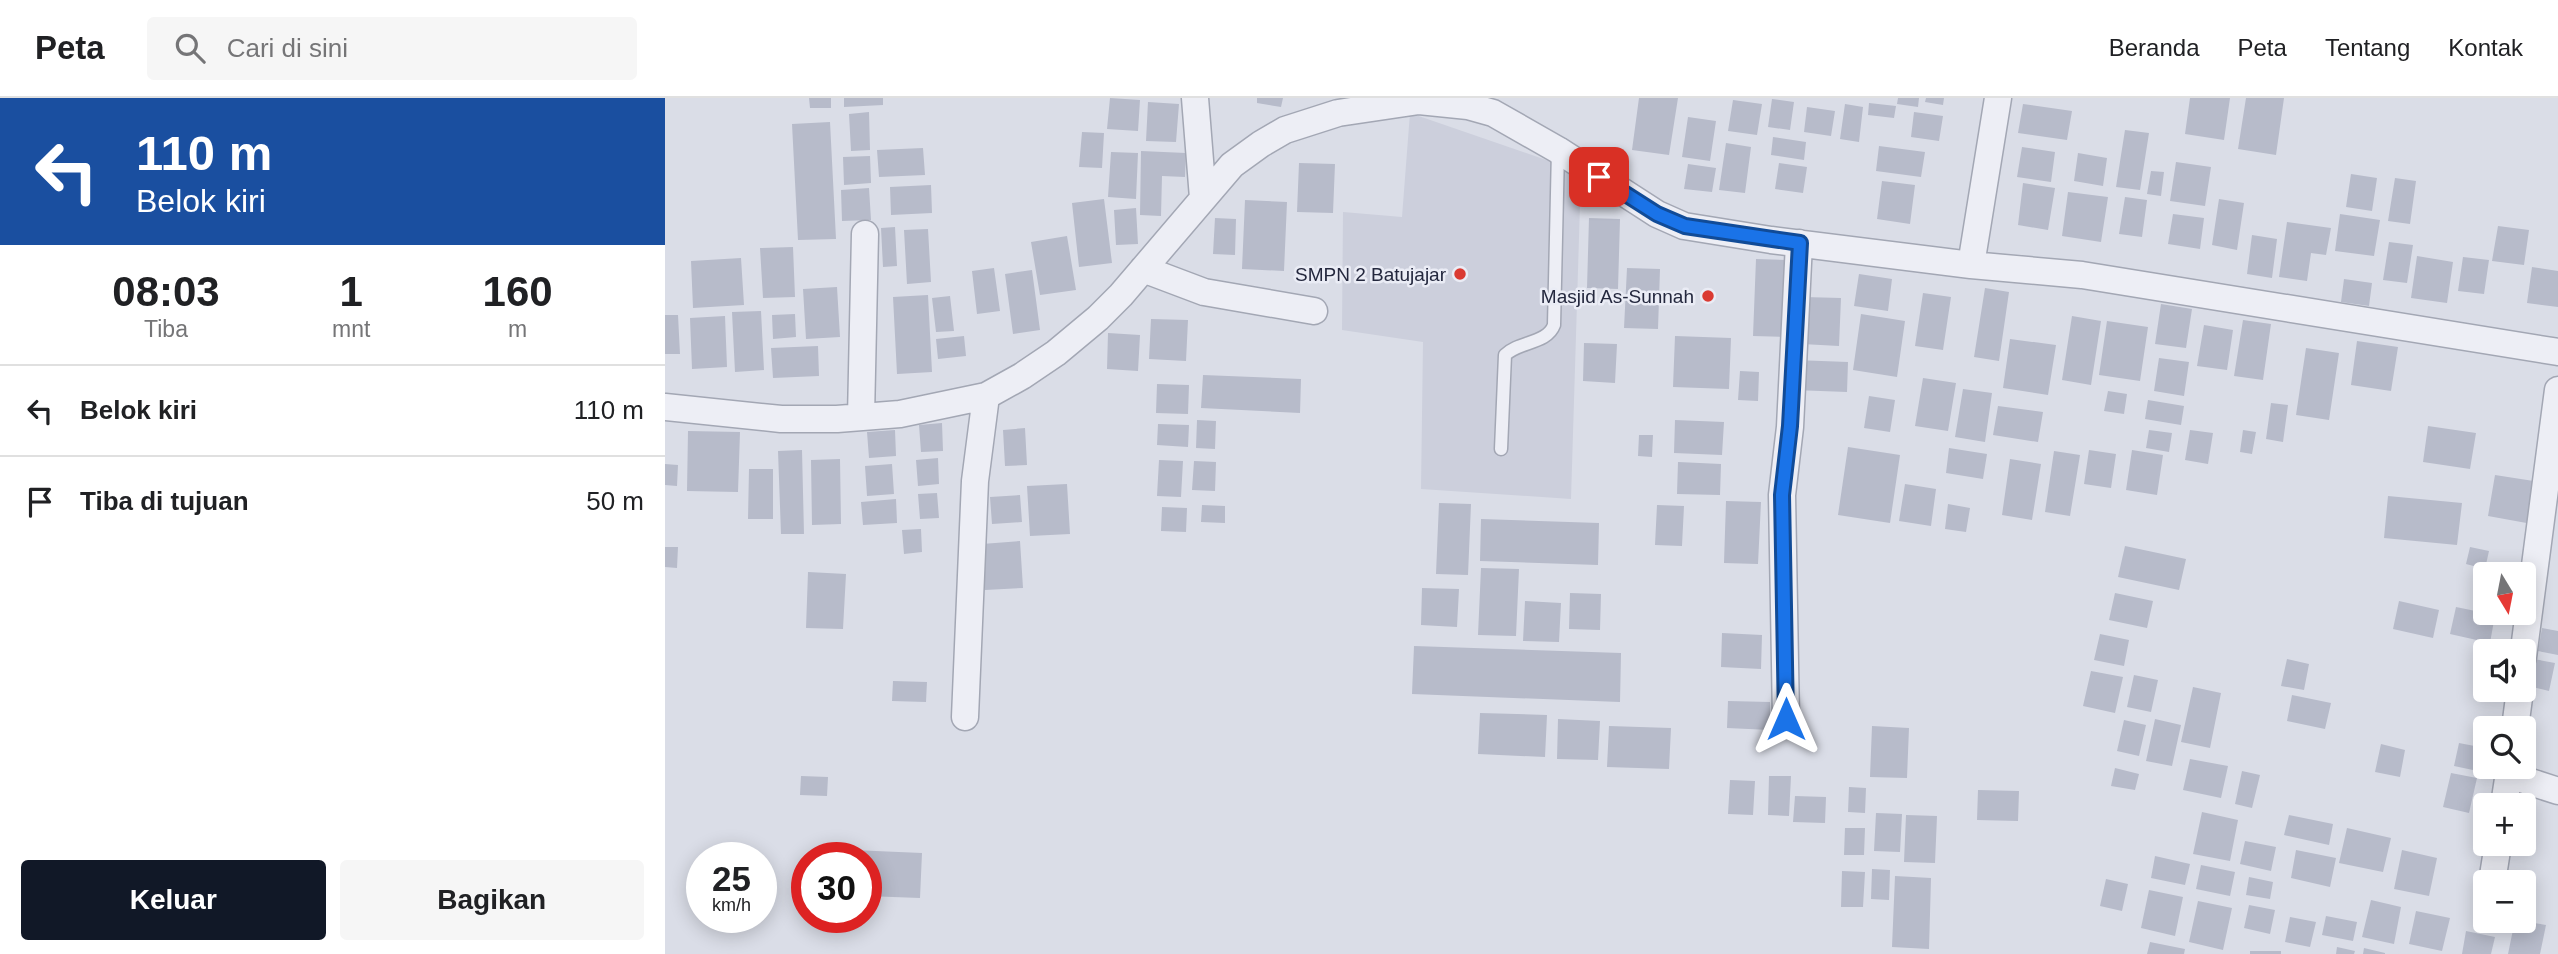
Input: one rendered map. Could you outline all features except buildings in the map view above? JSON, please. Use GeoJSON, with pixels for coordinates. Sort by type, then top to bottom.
{"type":"FeatureCollection","features":[{"type":"Feature","properties":{"kind":"street"},"geometry":{"type":"LineString","coordinates":[[1195,98],[1203,198]]}},
{"type":"Feature","properties":{"kind":"street"},"geometry":{"type":"LineString","coordinates":[[1971,265],[1998,98]]}},
{"type":"Feature","properties":{"kind":"street"},"geometry":{"type":"LineString","coordinates":[[665,407],[794,420],[861,417],[929,409],[986,396],[1056,353],[1098,318],[1232,165],[1285,130],[1309,110],[1338,113],[1394,104],[1437,102],[1485,109],[1558,150],[1668,220],[1702,229],[1971,265],[2095,277],[2558,352]]}},
{"type":"Feature","properties":{"kind":"street"},"geometry":{"type":"LineString","coordinates":[[861,417],[865,234]]}},
{"type":"Feature","properties":{"kind":"street"},"geometry":{"type":"LineString","coordinates":[[1786,719],[1782,495],[1790,426],[1800,243]]}},
{"type":"Feature","properties":{"kind":"street"},"geometry":{"type":"LineString","coordinates":[[1143,269],[1204,292],[1314,311]]}},
{"type":"Feature","properties":{"kind":"street"},"geometry":{"type":"LineString","coordinates":[[2525,639],[2558,390]]}},
{"type":"Feature","properties":{"kind":"street"},"geometry":{"type":"LineString","coordinates":[[965,717],[975,481],[986,396]]}},
{"type":"Feature","properties":{"kind":"street"},"geometry":{"type":"LineString","coordinates":[[2529,779],[2558,791]]}},
{"type":"Feature","properties":{"kind":"lane"},"geometry":{"type":"LineString","coordinates":[[1501,449],[1505,355],[1515,347],[1547,336],[1554,325],[1558,150]]}},
{"type":"Feature","properties":{"kind":"shaded area","name":"SMPN 2 Batujajar"},"geometry":{"type":"Polygon","coordinates":[[[1410,113],[1581,172],[1571,499],[1421,489],[1423,342],[1342,330],[1343,212],[1402,217],[1410,113]]]}},
{"type":"Feature","properties":{"kind":"place","name":"SMPN 2 Batujajar"},"geometry":{"type":"Point","coordinates":[1460,274]}},
{"type":"Feature","properties":{"kind":"place","name":"Masjid As-Sunnah"},"geometry":{"type":"Point","coordinates":[1708,296]}},
{"type":"Feature","properties":{"kind":"route"},"geometry":{"type":"LineString","coordinates":[[1599,177],[1657,214],[1685,226],[1800,243],[1790,426],[1782,495],[1786,719]]}}]}
